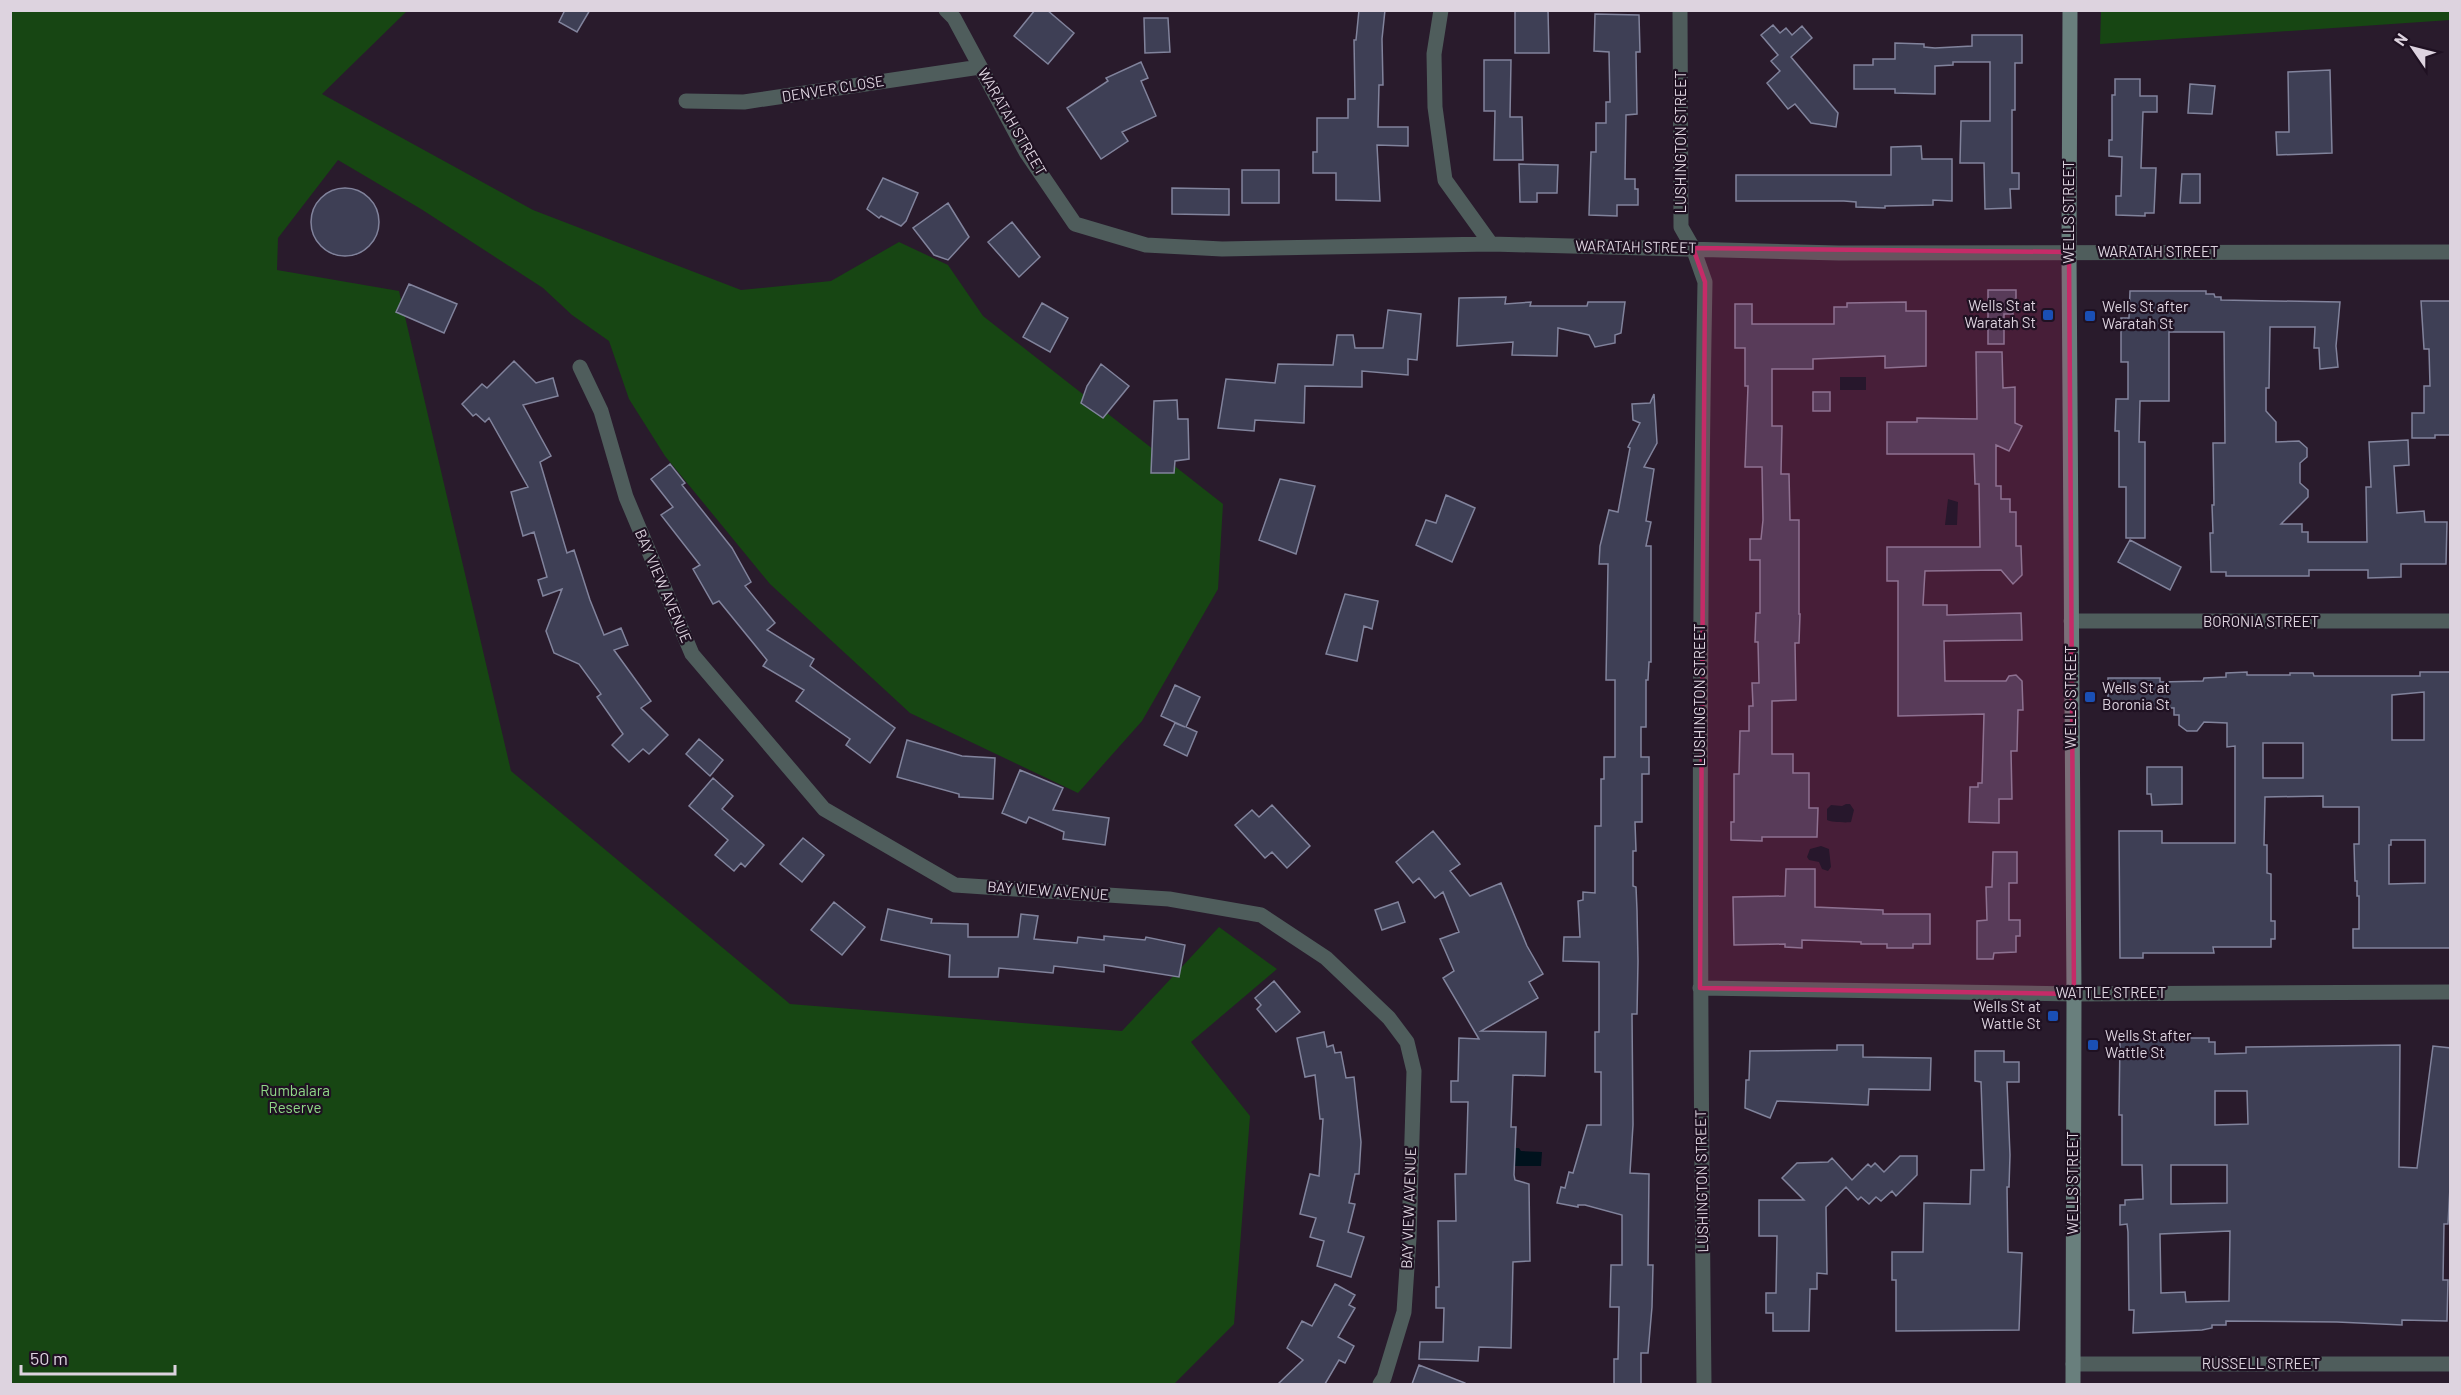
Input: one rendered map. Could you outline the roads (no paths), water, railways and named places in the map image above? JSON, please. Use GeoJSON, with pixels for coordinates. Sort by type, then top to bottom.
{"type":"FeatureCollection","features":[{"type":"Feature","properties":{"kind":"street","name":"WARATAH STREET"},"geometry":{"type":"LineString","coordinates":[[946,10],[954,18],[1026,152],[1075,224],[1146,245],[1200,248],[1491,244],[1839,253],[2451,252]]}},
{"type":"Feature","properties":{"kind":"street"},"geometry":{"type":"LineString","coordinates":[[1441,10],[1434,54],[1435,107],[1445,180],[1491,244]]}},
{"type":"Feature","properties":{"kind":"street","name":"LUSHINGTON STREET"},"geometry":{"type":"LineString","coordinates":[[1680,10],[1681,227],[1706,282],[1700,520],[1700,988],[1704,1384]]}},
{"type":"Feature","properties":{"kind":"street","name":"WELLS STREET"},"geometry":{"type":"LineString","coordinates":[[2070,10],[2069,252],[2074,994],[2073,1384]]}},
{"type":"Feature","properties":{"kind":"street","name":"DENVER CLOSE"},"geometry":{"type":"LineString","coordinates":[[686,101],[744,102],[980,67]]}},
{"type":"Feature","properties":{"kind":"street","name":"BAY VIEW AVENUE"},"geometry":{"type":"LineString","coordinates":[[580,367],[601,411],[626,497],[692,654],[824,809],[955,885],[1169,899],[1261,915],[1326,958],[1389,1018],[1407,1042],[1413,1071],[1409,1238],[1404,1312],[1384,1378],[1380,1384]]}},
{"type":"Feature","properties":{"kind":"street","name":"BORONIA STREET"},"geometry":{"type":"LineString","coordinates":[[2071,621],[2451,621]]}},
{"type":"Feature","properties":{"kind":"street","name":"WATTLE STREET"},"geometry":{"type":"LineString","coordinates":[[1700,988],[2074,994],[2451,992]]}},
{"type":"Feature","properties":{"kind":"street","name":"RUSSELL STREET"},"geometry":{"type":"LineString","coordinates":[[2073,1364],[2451,1364]]}},
{"type":"Feature","properties":{"kind":"water"},"geometry":{"type":"Polygon","coordinates":[[[1840,377],[1866,377],[1866,390],[1840,390],[1840,377]]]}},
{"type":"Feature","properties":{"kind":"water"},"geometry":{"type":"Polygon","coordinates":[[[1948,499],[1958,502],[1957,525],[1945,525],[1948,499]]]}},
{"type":"Feature","properties":{"kind":"water"},"geometry":{"type":"Polygon","coordinates":[[[1850,804],[1854,810],[1851,822],[1827,820],[1827,809],[1831,805],[1850,804]]]}},
{"type":"Feature","properties":{"kind":"water"},"geometry":{"type":"Polygon","coordinates":[[[1821,846],[1829,849],[1831,867],[1828,871],[1822,869],[1819,862],[1809,860],[1807,857],[1810,849],[1821,846]]]}},
{"type":"Feature","properties":{"kind":"water"},"geometry":{"type":"Polygon","coordinates":[[[1515,1148],[1521,1151],[1542,1152],[1541,1166],[1515,1166],[1515,1148]]]}},
{"type":"Feature","properties":{"kind":"place","name":"Wells St at Waratah St"},"geometry":{"type":"Point","coordinates":[2048,315]}},
{"type":"Feature","properties":{"kind":"place","name":"Wells St after Waratah St"},"geometry":{"type":"Point","coordinates":[2090,316]}},
{"type":"Feature","properties":{"kind":"place","name":"Wells St at Boronia St"},"geometry":{"type":"Point","coordinates":[2090,697]}},
{"type":"Feature","properties":{"kind":"place","name":"Wells St at Wattle St"},"geometry":{"type":"Point","coordinates":[2053,1016]}},
{"type":"Feature","properties":{"kind":"place","name":"Wells St after Wattle St"},"geometry":{"type":"Point","coordinates":[2093,1045]}},
{"type":"Feature","properties":{"kind":"park label","name":"Rumbalara Reserve"},"geometry":{"type":"Point","coordinates":[295,1100]}}]}
